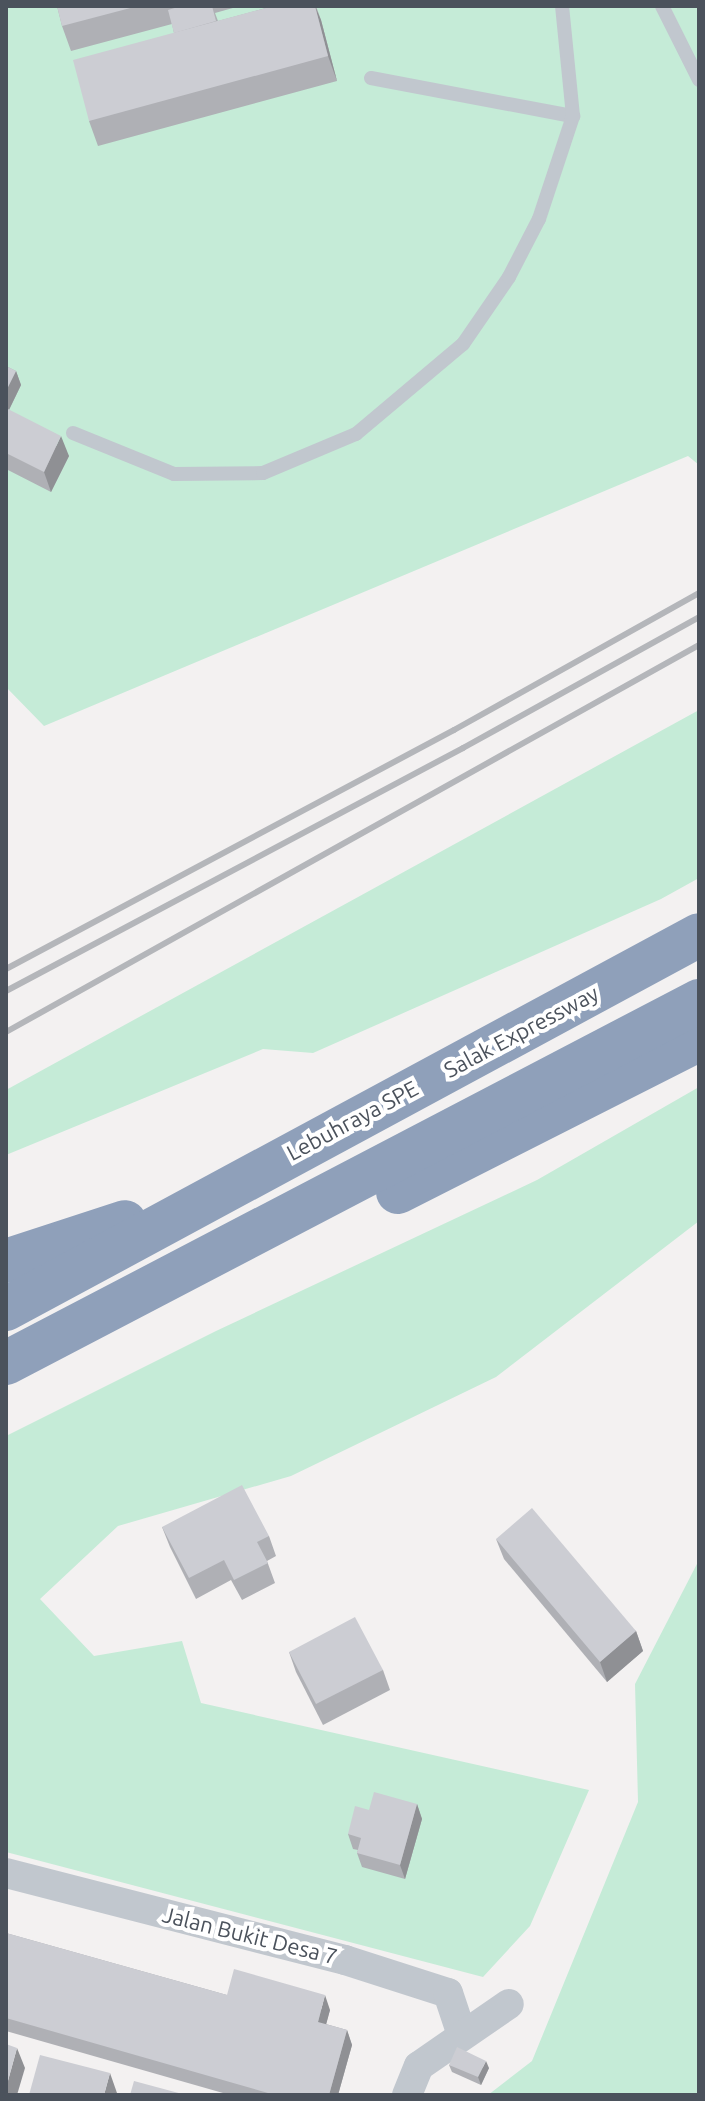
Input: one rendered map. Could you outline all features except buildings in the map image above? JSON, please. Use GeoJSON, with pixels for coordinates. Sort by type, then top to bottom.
{"type":"FeatureCollection","features":[{"type":"Feature","properties":{"kind":"highway","name":"Lebuhraya SPE"},"geometry":{"type":"LineString","coordinates":[[6,1306],[699,935]]}},
{"type":"Feature","properties":{"kind":"highway","name":"Salak Expressway"},"geometry":{"type":"LineString","coordinates":[[6,1306],[699,935]]}},
{"type":"Feature","properties":{"kind":"highway"},"geometry":{"type":"LineString","coordinates":[[6,1363],[699,1001]]}},
{"type":"Feature","properties":{"kind":"highway"},"geometry":{"type":"LineString","coordinates":[[6,1392],[699,1039]]}},
{"type":"Feature","properties":{"kind":"highway"},"geometry":{"type":"LineString","coordinates":[[6,1261],[218,1191]]}},
{"type":"Feature","properties":{"kind":"street","name":"Jalan Bukit Desa 7"},"geometry":{"type":"LineString","coordinates":[[6,1873],[345,1960],[448,1993],[462,2035]]}},
{"type":"Feature","properties":{"kind":"street"},"geometry":{"type":"LineString","coordinates":[[407,2095],[419,2066],[509,2004]]}},
{"type":"Feature","properties":{"kind":"lane"},"geometry":{"type":"LineString","coordinates":[[73,433],[174,474],[263,473],[356,434],[463,344],[501,289],[539,219],[573,116],[562,6]]}},
{"type":"Feature","properties":{"kind":"lane"},"geometry":{"type":"LineString","coordinates":[[662,6],[699,80]]}},
{"type":"Feature","properties":{"kind":"lane"},"geometry":{"type":"LineString","coordinates":[[371,78],[573,116]]}},
{"type":"Feature","properties":{"kind":"green space"},"geometry":{"type":"Polygon","coordinates":[[[6,6],[699,6],[699,465],[688,456],[44,726],[6,687],[6,6]]]}},
{"type":"Feature","properties":{"kind":"green space"},"geometry":{"type":"Polygon","coordinates":[[[699,710],[699,878],[661,899],[313,1053],[263,1049],[6,1155],[6,1090],[699,710]]]}},
{"type":"Feature","properties":{"kind":"green space"},"geometry":{"type":"Polygon","coordinates":[[[699,1087],[699,1221],[496,1377],[291,1476],[118,1526],[40,1599],[94,1656],[182,1641],[201,1703],[589,1790],[530,1926],[483,1977],[6,1852],[6,1436],[216,1331],[537,1180],[699,1087]]]}},
{"type":"Feature","properties":{"kind":"green space"},"geometry":{"type":"Polygon","coordinates":[[[699,1560],[699,2095],[488,2095],[532,2061],[638,1802],[635,1684],[699,1560]]]}},
{"type":"Feature","properties":{"kind":"railway"},"geometry":{"type":"LineString","coordinates":[[6,969],[454,730],[699,593]]}},
{"type":"Feature","properties":{"kind":"railway"},"geometry":{"type":"LineString","coordinates":[[6,991],[463,748],[699,617]]}},
{"type":"Feature","properties":{"kind":"railway"},"geometry":{"type":"LineString","coordinates":[[6,1032],[699,645]]}}]}
